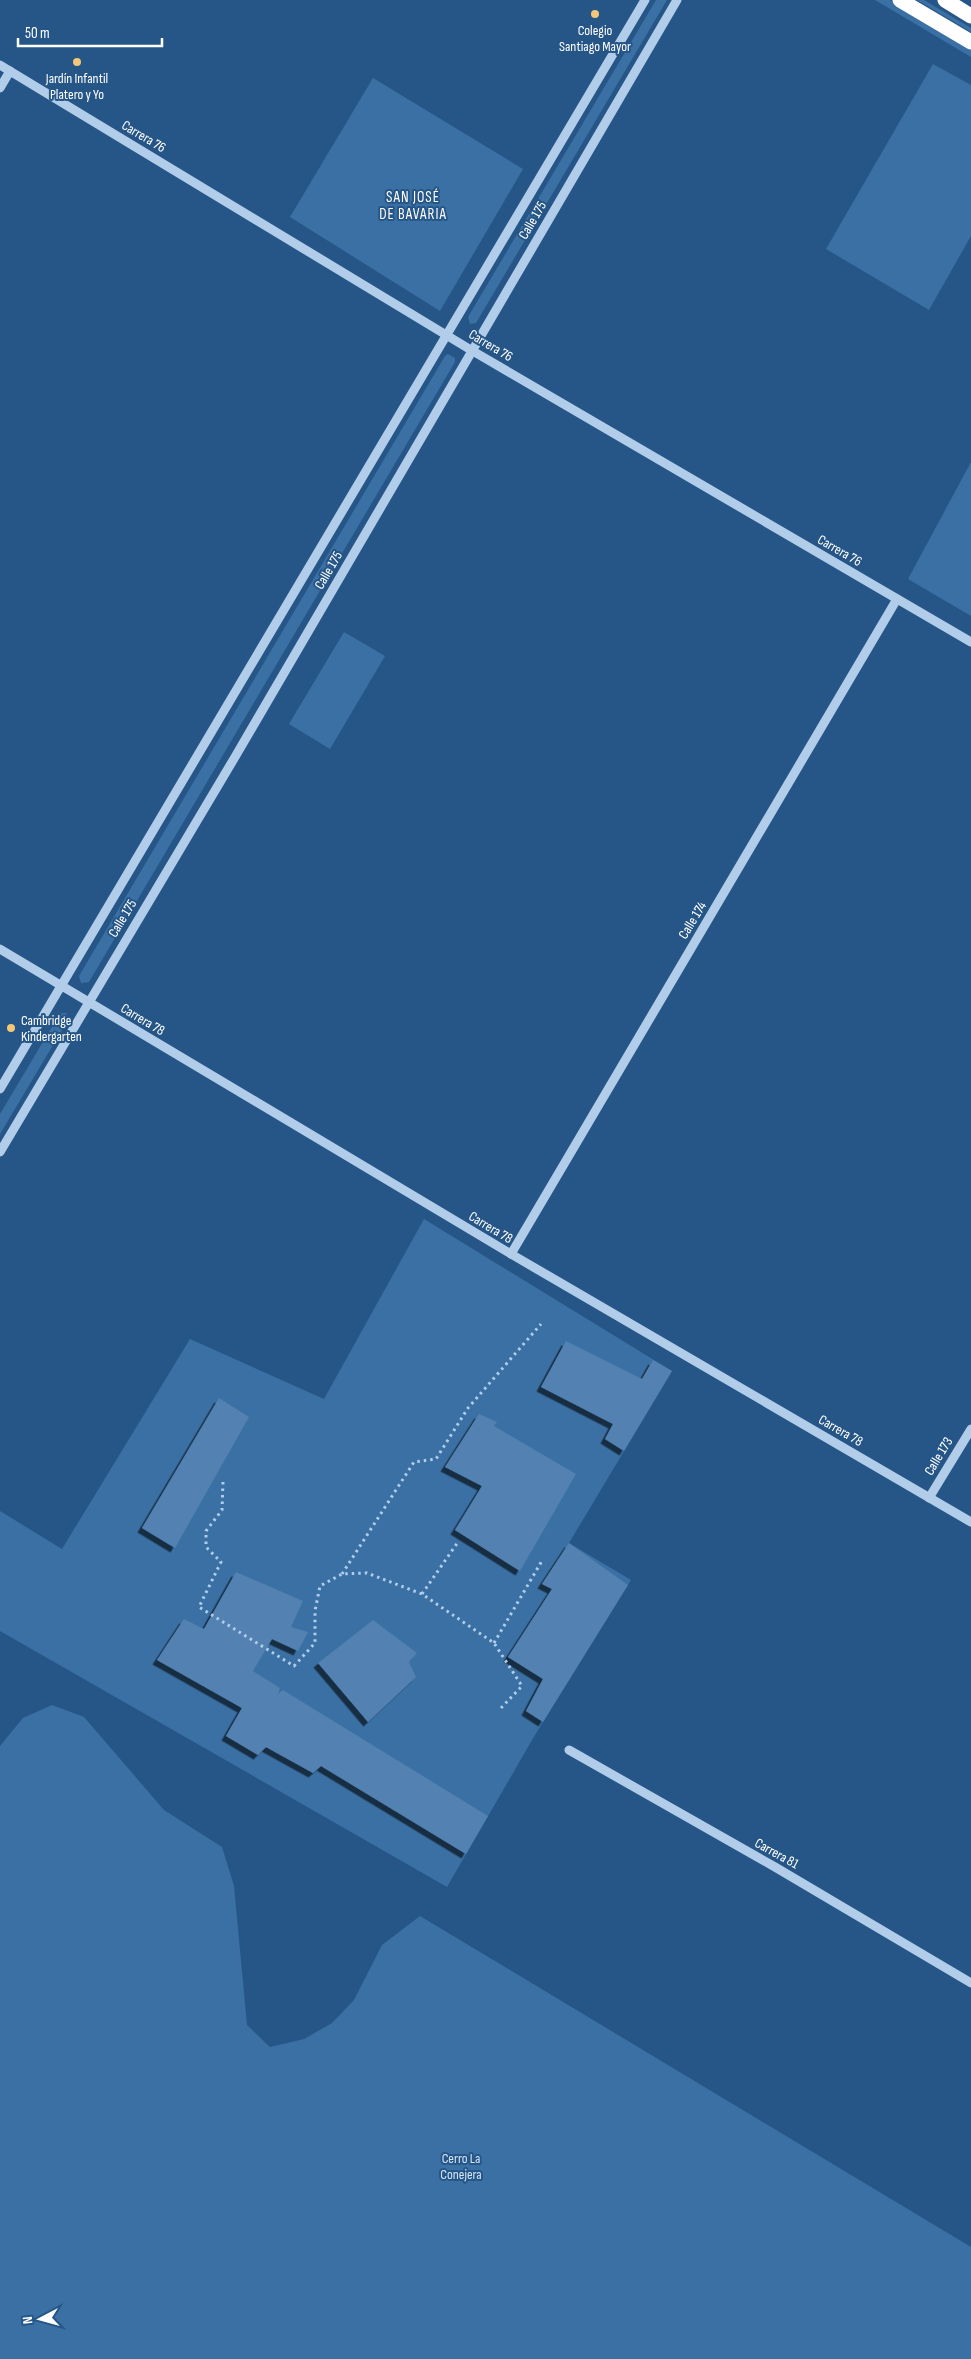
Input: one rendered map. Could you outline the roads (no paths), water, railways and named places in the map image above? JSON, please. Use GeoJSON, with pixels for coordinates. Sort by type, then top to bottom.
{"type":"FeatureCollection","features":[{"type":"Feature","properties":{"kind":"highway"},"geometry":{"type":"LineString","coordinates":[[900,0],[971,42]]}},
{"type":"Feature","properties":{"kind":"highway"},"geometry":{"type":"LineString","coordinates":[[944,0],[971,16]]}},
{"type":"Feature","properties":{"kind":"street","name":"Calle 175"},"geometry":{"type":"LineString","coordinates":[[0,1089],[645,0]]}},
{"type":"Feature","properties":{"kind":"street","name":"Calle 175"},"geometry":{"type":"LineString","coordinates":[[0,1152],[235,757],[677,0]]}},
{"type":"Feature","properties":{"kind":"street","name":"Carrera 76"},"geometry":{"type":"LineString","coordinates":[[0,66],[472,350],[971,642]]}},
{"type":"Feature","properties":{"kind":"street"},"geometry":{"type":"LineString","coordinates":[[0,88],[10,71]]}},
{"type":"Feature","properties":{"kind":"street","name":"Calle 174"},"geometry":{"type":"LineString","coordinates":[[511,1254],[897,599]]}},
{"type":"Feature","properties":{"kind":"street","name":"Carrera 78"},"geometry":{"type":"LineString","coordinates":[[0,949],[511,1254],[971,1522]]}},
{"type":"Feature","properties":{"kind":"street","name":"Calle 173"},"geometry":{"type":"LineString","coordinates":[[929,1498],[971,1428]]}},
{"type":"Feature","properties":{"kind":"street","name":"Carrera 81"},"geometry":{"type":"LineString","coordinates":[[569,1750],[775,1867],[971,1983]]}},
{"type":"Feature","properties":{"kind":"place","name":"Colegio Santiago Mayor"},"geometry":{"type":"Point","coordinates":[595,14]}},
{"type":"Feature","properties":{"kind":"place","name":"Jardín Infantil Platero y Yo"},"geometry":{"type":"Point","coordinates":[77,62]}},
{"type":"Feature","properties":{"kind":"place","name":"Cambridge Kindergarten"},"geometry":{"type":"Point","coordinates":[11,1028]}},
{"type":"Feature","properties":{"kind":"district","name":"SAN JOSÉ DE BAVARIA"},"geometry":{"type":"Point","coordinates":[413,206]}},
{"type":"Feature","properties":{"kind":"park label","name":"Cerro La Conejera"},"geometry":{"type":"Point","coordinates":[461,2166]}}]}
